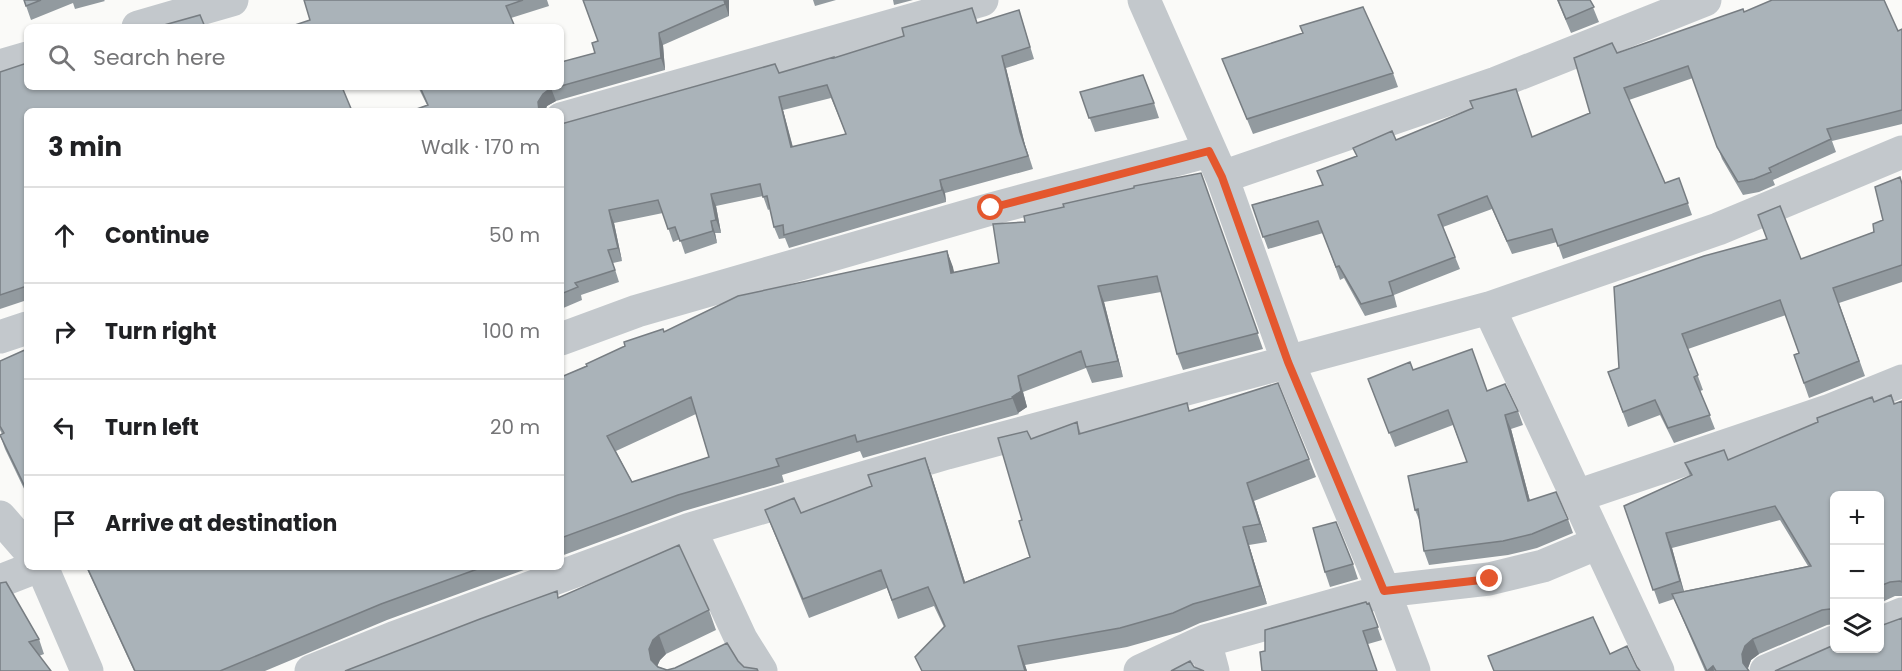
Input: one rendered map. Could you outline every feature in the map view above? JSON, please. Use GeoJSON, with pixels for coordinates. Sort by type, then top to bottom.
{"type":"FeatureCollection","features":[{"type":"Feature","properties":{"kind":"street"},"geometry":{"type":"LineString","coordinates":[[148,24],[232,0]]}},
{"type":"Feature","properties":{"kind":"street"},"geometry":{"type":"LineString","coordinates":[[564,118],[982,0]]}},
{"type":"Feature","properties":{"kind":"street"},"geometry":{"type":"LineString","coordinates":[[1144,0],[1216,164],[1288,362],[1384,591],[1414,671]]}},
{"type":"Feature","properties":{"kind":"street"},"geometry":{"type":"LineString","coordinates":[[564,338],[637,311],[991,208],[1216,164],[1496,83],[1704,0]]}},
{"type":"Feature","properties":{"kind":"street"},"geometry":{"type":"LineString","coordinates":[[0,66],[24,59]]}},
{"type":"Feature","properties":{"kind":"street"},"geometry":{"type":"LineString","coordinates":[[311,671],[393,638],[690,529],[947,453],[1490,308],[1718,229],[1902,152]]}},
{"type":"Feature","properties":{"kind":"street"},"geometry":{"type":"LineString","coordinates":[[1490,308],[1658,671]]}},
{"type":"Feature","properties":{"kind":"street"},"geometry":{"type":"LineString","coordinates":[[0,337],[24,329]]}},
{"type":"Feature","properties":{"kind":"street"},"geometry":{"type":"LineString","coordinates":[[1577,496],[1828,411],[1902,381]]}},
{"type":"Feature","properties":{"kind":"street"},"geometry":{"type":"LineString","coordinates":[[0,517],[24,545]]}},
{"type":"Feature","properties":{"kind":"street"},"geometry":{"type":"LineString","coordinates":[[690,529],[730,644],[761,671]]}},
{"type":"Feature","properties":{"kind":"street"},"geometry":{"type":"LineString","coordinates":[[1140,671],[1209,656],[1384,591],[1490,579],[1543,566],[1598,543]]}},
{"type":"Feature","properties":{"kind":"street"},"geometry":{"type":"LineString","coordinates":[[0,581],[28,570]]}},
{"type":"Feature","properties":{"kind":"street"},"geometry":{"type":"LineString","coordinates":[[43,570],[87,671]]}},
{"type":"Feature","properties":{"kind":"street"},"geometry":{"type":"LineString","coordinates":[[1884,622],[1902,614]]}},
{"type":"Feature","properties":{"kind":"street"},"geometry":{"type":"LineString","coordinates":[[1766,671],[1830,644]]}},
{"type":"Feature","properties":{"kind":"building"},"geometry":{"type":"Polygon","coordinates":[[[24,0],[41,0],[26,6],[24,0]]]}},
{"type":"Feature","properties":{"kind":"building"},"geometry":{"type":"Polygon","coordinates":[[[304,0],[523,0],[506,6],[514,24],[298,24],[310,20],[304,0]]]}},
{"type":"Feature","properties":{"kind":"building"},"geometry":{"type":"Polygon","coordinates":[[[583,0],[724,0],[725,4],[659,33],[661,58],[564,85],[564,61],[595,53],[592,43],[598,41],[583,0]]]}},
{"type":"Feature","properties":{"kind":"building"},"geometry":{"type":"Polygon","coordinates":[[[1558,0],[1590,0],[1594,7],[1566,19],[1558,0]]]}},
{"type":"Feature","properties":{"kind":"building"},"geometry":{"type":"Polygon","coordinates":[[[1772,0],[1884,0],[1898,31],[1902,29],[1902,110],[1827,129],[1831,139],[1769,168],[1771,172],[1738,182],[1717,147],[1688,66],[1624,88],[1665,183],[1679,178],[1688,203],[1558,246],[1552,229],[1507,241],[1487,196],[1438,215],[1455,257],[1389,282],[1393,295],[1361,304],[1339,266],[1336,267],[1318,221],[1263,237],[1252,205],[1323,185],[1317,171],[1357,156],[1353,148],[1392,131],[1396,140],[1473,108],[1470,101],[1516,89],[1532,137],[1590,113],[1574,58],[1612,43],[1617,53],[1743,9],[1744,12],[1772,0]]]}},
{"type":"Feature","properties":{"kind":"building"},"geometry":{"type":"Polygon","coordinates":[[[1363,7],[1393,73],[1247,119],[1222,59],[1303,33],[1300,26],[1363,7]]]}},
{"type":"Feature","properties":{"kind":"building"},"geometry":{"type":"Polygon","coordinates":[[[972,8],[977,23],[1019,10],[1030,47],[1002,56],[1028,156],[940,180],[942,190],[784,235],[783,225],[774,227],[767,196],[763,197],[760,184],[711,194],[716,220],[711,221],[713,231],[680,241],[675,227],[668,229],[658,200],[609,210],[618,248],[608,250],[615,270],[575,283],[578,287],[564,293],[564,123],[775,64],[779,73],[904,36],[902,28],[972,8]],[[827,85],[779,97],[791,147],[846,134],[827,85]]]}},
{"type":"Feature","properties":{"kind":"building"},"geometry":{"type":"Polygon","coordinates":[[[200,15],[204,24],[168,24],[200,15]]]}},
{"type":"Feature","properties":{"kind":"building"},"geometry":{"type":"Polygon","coordinates":[[[24,64],[24,90],[343,90],[351,108],[24,108],[24,287],[0,295],[0,72],[24,64]]]}},
{"type":"Feature","properties":{"kind":"building"},"geometry":{"type":"Polygon","coordinates":[[[1143,75],[1154,103],[1089,118],[1080,92],[1143,75]]]}},
{"type":"Feature","properties":{"kind":"building"},"geometry":{"type":"Polygon","coordinates":[[[421,90],[548,90],[538,102],[539,108],[420,108],[428,105],[421,90]]]}},
{"type":"Feature","properties":{"kind":"building"},"geometry":{"type":"Polygon","coordinates":[[[1201,173],[1258,333],[1177,354],[1157,276],[1098,286],[1118,361],[1086,367],[1081,351],[1018,376],[1021,391],[1013,398],[857,442],[855,435],[776,459],[779,466],[678,495],[564,537],[564,376],[625,346],[624,342],[663,329],[664,332],[738,296],[947,251],[951,273],[999,263],[993,224],[1025,222],[1024,216],[1064,207],[1063,204],[1134,188],[1134,186],[1201,173]],[[691,397],[607,436],[632,482],[709,457],[691,397]]]}},
{"type":"Feature","properties":{"kind":"building"},"geometry":{"type":"Polygon","coordinates":[[[1900,177],[1902,184],[1902,265],[1833,288],[1859,361],[1804,383],[1794,355],[1799,353],[1780,300],[1682,334],[1698,375],[1694,377],[1710,415],[1668,428],[1655,400],[1623,412],[1608,372],[1619,368],[1614,287],[1704,256],[1767,239],[1758,215],[1780,206],[1801,259],[1874,232],[1873,224],[1883,220],[1875,187],[1900,177]]]}},
{"type":"Feature","properties":{"kind":"building"},"geometry":{"type":"Polygon","coordinates":[[[1472,349],[1487,391],[1505,384],[1518,411],[1505,415],[1528,501],[1556,492],[1568,519],[1532,534],[1503,541],[1424,551],[1418,509],[1415,510],[1408,476],[1467,462],[1448,410],[1389,433],[1368,379],[1410,362],[1413,370],[1472,349]]]}},
{"type":"Feature","properties":{"kind":"building"},"geometry":{"type":"Polygon","coordinates":[[[24,350],[24,485],[0,435],[4,433],[0,426],[0,361],[24,350]]]}},
{"type":"Feature","properties":{"kind":"building"},"geometry":{"type":"Polygon","coordinates":[[[1278,383],[1309,459],[1247,483],[1260,524],[1243,527],[1260,586],[1193,604],[1173,613],[1120,628],[1018,646],[1025,671],[922,671],[915,657],[945,626],[928,587],[892,600],[881,570],[803,599],[765,510],[794,498],[801,513],[872,486],[868,475],[925,458],[964,583],[1030,557],[1019,521],[1022,520],[998,438],[1027,431],[1031,439],[1077,422],[1079,434],[1187,403],[1189,411],[1278,383]]]}},
{"type":"Feature","properties":{"kind":"building"},"geometry":{"type":"Polygon","coordinates":[[[1891,395],[1894,404],[1902,401],[1902,582],[1884,584],[1884,491],[1830,491],[1830,609],[1822,610],[1753,639],[1745,646],[1742,654],[1743,663],[1749,671],[1716,671],[1713,666],[1707,671],[1672,594],[1811,566],[1775,506],[1666,533],[1680,581],[1653,590],[1624,506],[1692,475],[1685,463],[1724,450],[1728,460],[1818,422],[1817,418],[1872,397],[1874,402],[1891,395]]]}},
{"type":"Feature","properties":{"kind":"building"},"geometry":{"type":"Polygon","coordinates":[[[1336,522],[1353,564],[1325,572],[1313,528],[1336,522]]]}},
{"type":"Feature","properties":{"kind":"building"},"geometry":{"type":"Polygon","coordinates":[[[679,545],[709,610],[653,640],[649,649],[651,660],[658,667],[667,670],[727,643],[744,667],[758,671],[345,671],[557,591],[558,598],[679,545]]]}},
{"type":"Feature","properties":{"kind":"building"},"geometry":{"type":"Polygon","coordinates":[[[88,570],[475,570],[381,604],[220,671],[135,671],[88,570]]]}},
{"type":"Feature","properties":{"kind":"building"},"geometry":{"type":"Polygon","coordinates":[[[6,582],[39,639],[29,642],[51,671],[0,671],[0,583],[6,582]]]}},
{"type":"Feature","properties":{"kind":"building"},"geometry":{"type":"Polygon","coordinates":[[[1369,603],[1378,627],[1363,631],[1377,671],[1262,671],[1260,652],[1265,651],[1265,630],[1369,603]]]}},
{"type":"Feature","properties":{"kind":"building"},"geometry":{"type":"Polygon","coordinates":[[[1593,617],[1610,654],[1627,646],[1640,671],[1494,671],[1488,656],[1593,617]]]}},
{"type":"Feature","properties":{"kind":"building"},"geometry":{"type":"Polygon","coordinates":[[[1902,618],[1902,671],[1775,671],[1830,647],[1830,653],[1884,653],[1884,625],[1902,618]]]}},
{"type":"Feature","properties":{"kind":"building"},"geometry":{"type":"Polygon","coordinates":[[[1190,661],[1194,667],[1204,671],[1171,671],[1190,661]]]}},
{"type":"Feature","properties":{"kind":"route"},"geometry":{"type":"LineString","coordinates":[[991,208],[1209,151],[1222,177],[1288,362],[1384,591],[1490,579]]}}]}
